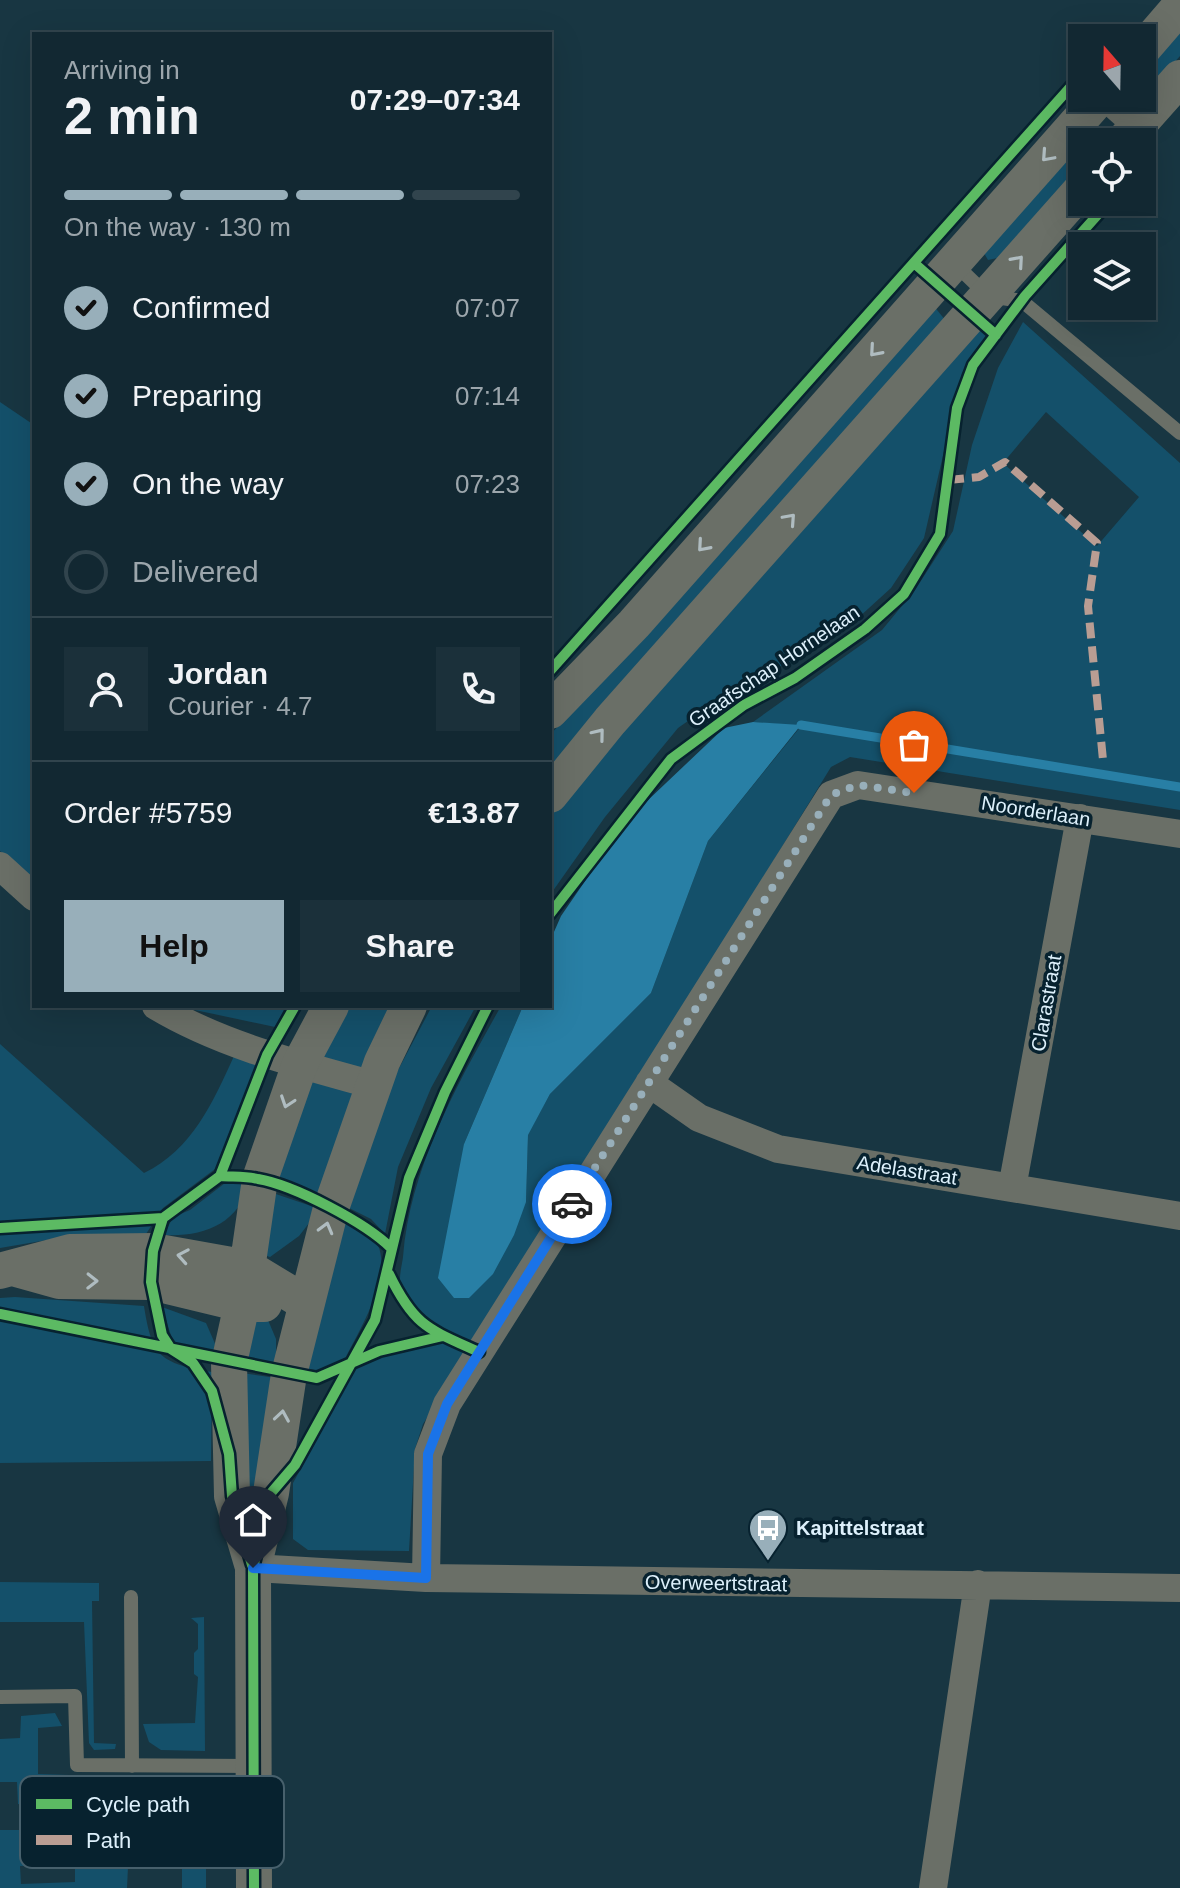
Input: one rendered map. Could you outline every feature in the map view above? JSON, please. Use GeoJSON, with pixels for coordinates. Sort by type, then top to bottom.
{"type":"FeatureCollection","features":[{"type":"Feature","properties":{"kind":"street"},"geometry":{"type":"LineString","coordinates":[[1156,34],[1180,6]]}},
{"type":"Feature","properties":{"kind":"street"},"geometry":{"type":"LineString","coordinates":[[1135,128],[1180,78]]}},
{"type":"Feature","properties":{"kind":"street"},"geometry":{"type":"LineString","coordinates":[[552,709],[634,624],[1087,112]]}},
{"type":"Feature","properties":{"kind":"street"},"geometry":{"type":"LineString","coordinates":[[552,793],[610,721],[1068,205]]}},
{"type":"Feature","properties":{"kind":"street","name":"Noorderlaan"},"geometry":{"type":"LineString","coordinates":[[426,1578],[428,1454],[447,1404],[831,795],[858,785],[1180,834]]}},
{"type":"Feature","properties":{"kind":"street","name":"Clarastraat"},"geometry":{"type":"LineString","coordinates":[[1012,1188],[1080,818]]}},
{"type":"Feature","properties":{"kind":"street"},"geometry":{"type":"LineString","coordinates":[[0,866],[32,895]]}},
{"type":"Feature","properties":{"kind":"street"},"geometry":{"type":"LineString","coordinates":[[159,1008],[194,1029],[374,1085]]}},
{"type":"Feature","properties":{"kind":"street"},"geometry":{"type":"LineString","coordinates":[[253,1568],[232,1496],[229,1363],[242,1304],[260,1179],[300,1064],[330,1008]]}},
{"type":"Feature","properties":{"kind":"street"},"geometry":{"type":"LineString","coordinates":[[253,1776],[253,1568],[271,1493],[289,1374],[331,1208],[374,1085],[408,1008]]}},
{"type":"Feature","properties":{"kind":"street","name":"Adelastraat"},"geometry":{"type":"LineString","coordinates":[[649,1083],[699,1118],[778,1149],[1180,1216]]}},
{"type":"Feature","properties":{"kind":"street"},"geometry":{"type":"LineString","coordinates":[[8,1270],[70,1252],[153,1251],[248,1268],[306,1303]]}},
{"type":"Feature","properties":{"kind":"street"},"geometry":{"type":"LineString","coordinates":[[8,1270],[59,1281],[151,1282],[242,1304],[306,1303]]}},
{"type":"Feature","properties":{"kind":"street","name":"Overweertstraat"},"geometry":{"type":"LineString","coordinates":[[253,1568],[426,1578],[1180,1588]]}},
{"type":"Feature","properties":{"kind":"street"},"geometry":{"type":"LineString","coordinates":[[933,1888],[978,1584]]}},
{"type":"Feature","properties":{"kind":"street"},"geometry":{"type":"LineString","coordinates":[[254,1868],[254,1888]]}},
{"type":"Feature","properties":{"kind":"lane"},"geometry":{"type":"LineString","coordinates":[[1109,112],[1122,128]]}},
{"type":"Feature","properties":{"kind":"lane"},"geometry":{"type":"LineString","coordinates":[[954,262],[988,296],[1022,301],[1180,433]]}},
{"type":"Feature","properties":{"kind":"lane"},"geometry":{"type":"LineString","coordinates":[[131,1597],[132,1766]]}},
{"type":"Feature","properties":{"kind":"lane"},"geometry":{"type":"LineString","coordinates":[[0,1697],[75,1696],[77,1765],[253,1766]]}},
{"type":"Feature","properties":{"kind":"shaded area"},"geometry":{"type":"Polygon","coordinates":[[[1180,26],[1180,56],[1156,83],[1156,53],[1180,26]]]}},
{"type":"Feature","properties":{"kind":"shaded area"},"geometry":{"type":"Polygon","coordinates":[[[1068,157],[1068,182],[1002,257],[988,260],[984,253],[1068,157]]]}},
{"type":"Feature","properties":{"kind":"shaded area"},"geometry":{"type":"Polygon","coordinates":[[[933,305],[946,321],[552,768],[552,733],[933,305]]]}},
{"type":"Feature","properties":{"kind":"shaded area"},"geometry":{"type":"Polygon","coordinates":[[[1023,322],[1180,463],[1180,810],[850,757],[831,767],[476,1346],[443,1330],[413,1308],[401,1287],[407,1224],[415,1191],[438,1127],[500,1008],[522,1008],[464,1144],[526,1202],[528,1134],[550,1094],[651,993],[708,841],[801,726],[753,722],[882,630],[915,590],[953,531],[972,445],[998,368],[1023,322]],[[1046,412],[1003,463],[1097,546],[1139,497],[1046,412]]]}},
{"type":"Feature","properties":{"kind":"shaded area"},"geometry":{"type":"Polygon","coordinates":[[[980,328],[987,335],[962,373],[924,538],[891,588],[858,618],[791,661],[735,688],[678,728],[605,817],[552,892],[552,813],[980,328]]]}},
{"type":"Feature","properties":{"kind":"shaded area"},"geometry":{"type":"Polygon","coordinates":[[[0,402],[32,424],[32,881],[0,851],[0,402]]]}},
{"type":"Feature","properties":{"kind":"shaded area"},"geometry":{"type":"Polygon","coordinates":[[[753,722],[801,725],[708,841],[651,993],[550,1094],[528,1135],[526,1202],[514,1235],[493,1274],[469,1298],[454,1298],[438,1278],[464,1144],[522,1008],[552,1008],[552,936],[561,916],[627,820],[724,728],[753,722]]]}},
{"type":"Feature","properties":{"kind":"shaded area"},"geometry":{"type":"Polygon","coordinates":[[[185,1008],[285,1008],[275,1027],[185,1008]]]}},
{"type":"Feature","properties":{"kind":"shaded area"},"geometry":{"type":"Polygon","coordinates":[[[348,1008],[396,1008],[324,1198],[270,1179],[314,1074],[348,1008]]]}},
{"type":"Feature","properties":{"kind":"shaded area"},"geometry":{"type":"Polygon","coordinates":[[[431,1008],[475,1008],[431,1088],[398,1167],[385,1234],[371,1219],[345,1206],[387,1091],[431,1008]]]}},
{"type":"Feature","properties":{"kind":"shaded area"},"geometry":{"type":"Polygon","coordinates":[[[0,1044],[144,1173],[161,1163],[188,1138],[209,1107],[234,1056],[257,1061],[242,1114],[219,1166],[163,1208],[144,1237],[65,1237],[0,1248],[0,1044]]]}},
{"type":"Feature","properties":{"kind":"shaded area"},"geometry":{"type":"Polygon","coordinates":[[[225,1183],[250,1183],[237,1209],[228,1218],[206,1230],[164,1235],[173,1217],[190,1210],[225,1183]]]}},
{"type":"Feature","properties":{"kind":"shaded area"},"geometry":{"type":"Polygon","coordinates":[[[267,1191],[320,1209],[299,1236],[270,1257],[258,1253],[267,1191]]]}},
{"type":"Feature","properties":{"kind":"shaded area"},"geometry":{"type":"Polygon","coordinates":[[[339,1217],[367,1231],[377,1244],[381,1259],[376,1294],[345,1359],[318,1370],[299,1368],[339,1217]]]}},
{"type":"Feature","properties":{"kind":"shaded area"},"geometry":{"type":"Polygon","coordinates":[[[0,1298],[144,1306],[151,1337],[162,1355],[181,1365],[212,1372],[211,1461],[0,1463],[0,1298]]]}},
{"type":"Feature","properties":{"kind":"shaded area"},"geometry":{"type":"Polygon","coordinates":[[[162,1307],[206,1323],[220,1355],[173,1342],[162,1307]]]}},
{"type":"Feature","properties":{"kind":"shaded area"},"geometry":{"type":"Polygon","coordinates":[[[250,1316],[268,1320],[276,1339],[276,1363],[243,1356],[250,1316]]]}},
{"type":"Feature","properties":{"kind":"shaded area"},"geometry":{"type":"Polygon","coordinates":[[[442,1340],[470,1350],[423,1424],[415,1449],[409,1551],[308,1550],[293,1539],[293,1483],[358,1365],[398,1349],[442,1340]]]}},
{"type":"Feature","properties":{"kind":"shaded area"},"geometry":{"type":"Polygon","coordinates":[[[242,1373],[276,1378],[258,1508],[246,1515],[242,1373]]]}},
{"type":"Feature","properties":{"kind":"shaded area"},"geometry":{"type":"Polygon","coordinates":[[[0,1582],[99,1583],[99,1601],[92,1601],[94,1743],[116,1744],[115,1749],[94,1750],[89,1743],[84,1622],[0,1622],[0,1582]]]}},
{"type":"Feature","properties":{"kind":"shaded area"},"geometry":{"type":"Polygon","coordinates":[[[204,1617],[205,1751],[161,1750],[149,1742],[143,1724],[195,1723],[198,1677],[194,1674],[194,1653],[198,1649],[198,1624],[191,1618],[204,1617]]]}},
{"type":"Feature","properties":{"kind":"shaded area"},"geometry":{"type":"Polygon","coordinates":[[[55,1713],[62,1726],[38,1728],[38,1774],[70,1776],[20,1776],[20,1804],[17,1782],[0,1782],[0,1739],[20,1738],[21,1716],[55,1713]]]}},
{"type":"Feature","properties":{"kind":"shaded area"},"geometry":{"type":"Polygon","coordinates":[[[0,1830],[20,1830],[21,1884],[75,1882],[75,1868],[128,1868],[127,1888],[0,1888],[0,1830]]]}},
{"type":"Feature","properties":{"kind":"shaded area"},"geometry":{"type":"Polygon","coordinates":[[[182,1868],[206,1868],[206,1888],[182,1888],[182,1868]]]}},
{"type":"Feature","properties":{"kind":"waterway"},"geometry":{"type":"LineString","coordinates":[[801,725],[1180,787]]}},
{"type":"Feature","properties":{"kind":"marked path"},"geometry":{"type":"LineString","coordinates":[[948,480],[979,477],[1005,462],[1097,543],[1088,606],[1103,760]]}},
{"type":"Feature","properties":{"kind":"cycle path"},"geometry":{"type":"LineString","coordinates":[[552,669],[1068,90]]}},
{"type":"Feature","properties":{"kind":"cycle path","name":"Graafschap Hornelaan"},"geometry":{"type":"LineString","coordinates":[[552,911],[671,759],[744,705],[795,678],[865,629],[904,594],[940,534],[957,408],[973,365],[1025,296],[1096,216]]}},
{"type":"Feature","properties":{"kind":"cycle path"},"geometry":{"type":"LineString","coordinates":[[914,263],[996,335]]}},
{"type":"Feature","properties":{"kind":"cycle path"},"geometry":{"type":"LineString","coordinates":[[252,1565],[232,1496],[229,1454],[212,1391],[193,1363],[171,1349],[162,1335],[151,1282],[153,1251],[163,1218],[220,1176],[267,1055],[294,1008]]}},
{"type":"Feature","properties":{"kind":"cycle path"},"geometry":{"type":"LineString","coordinates":[[254,1776],[253,1568],[271,1493],[295,1465],[375,1320],[409,1178],[445,1092],[487,1008]]}},
{"type":"Feature","properties":{"kind":"cycle path"},"geometry":{"type":"LineString","coordinates":[[220,1176],[253,1178],[290,1189],[347,1217],[391,1248]]}},
{"type":"Feature","properties":{"kind":"cycle path"},"geometry":{"type":"LineString","coordinates":[[0,1228],[163,1218]]}},
{"type":"Feature","properties":{"kind":"cycle path"},"geometry":{"type":"LineString","coordinates":[[389,1274],[406,1305],[424,1324],[479,1352]]}},
{"type":"Feature","properties":{"kind":"cycle path"},"geometry":{"type":"LineString","coordinates":[[0,1314],[317,1378],[379,1351],[443,1336]]}},
{"type":"Feature","properties":{"kind":"cycle path"},"geometry":{"type":"LineString","coordinates":[[254,1868],[254,1888]]}},
{"type":"Feature","properties":{"kind":"way so far"},"geometry":{"type":"LineString","coordinates":[[572,1204],[831,795],[858,785],[914,793]]}},
{"type":"Feature","properties":{"kind":"place","name":"Kapittelstraat"},"geometry":{"type":"Point","coordinates":[768,1562]}},
{"type":"Feature","properties":{"kind":"route"},"geometry":{"type":"LineString","coordinates":[[253,1568],[426,1578],[428,1454],[447,1404],[572,1204]]}}]}
